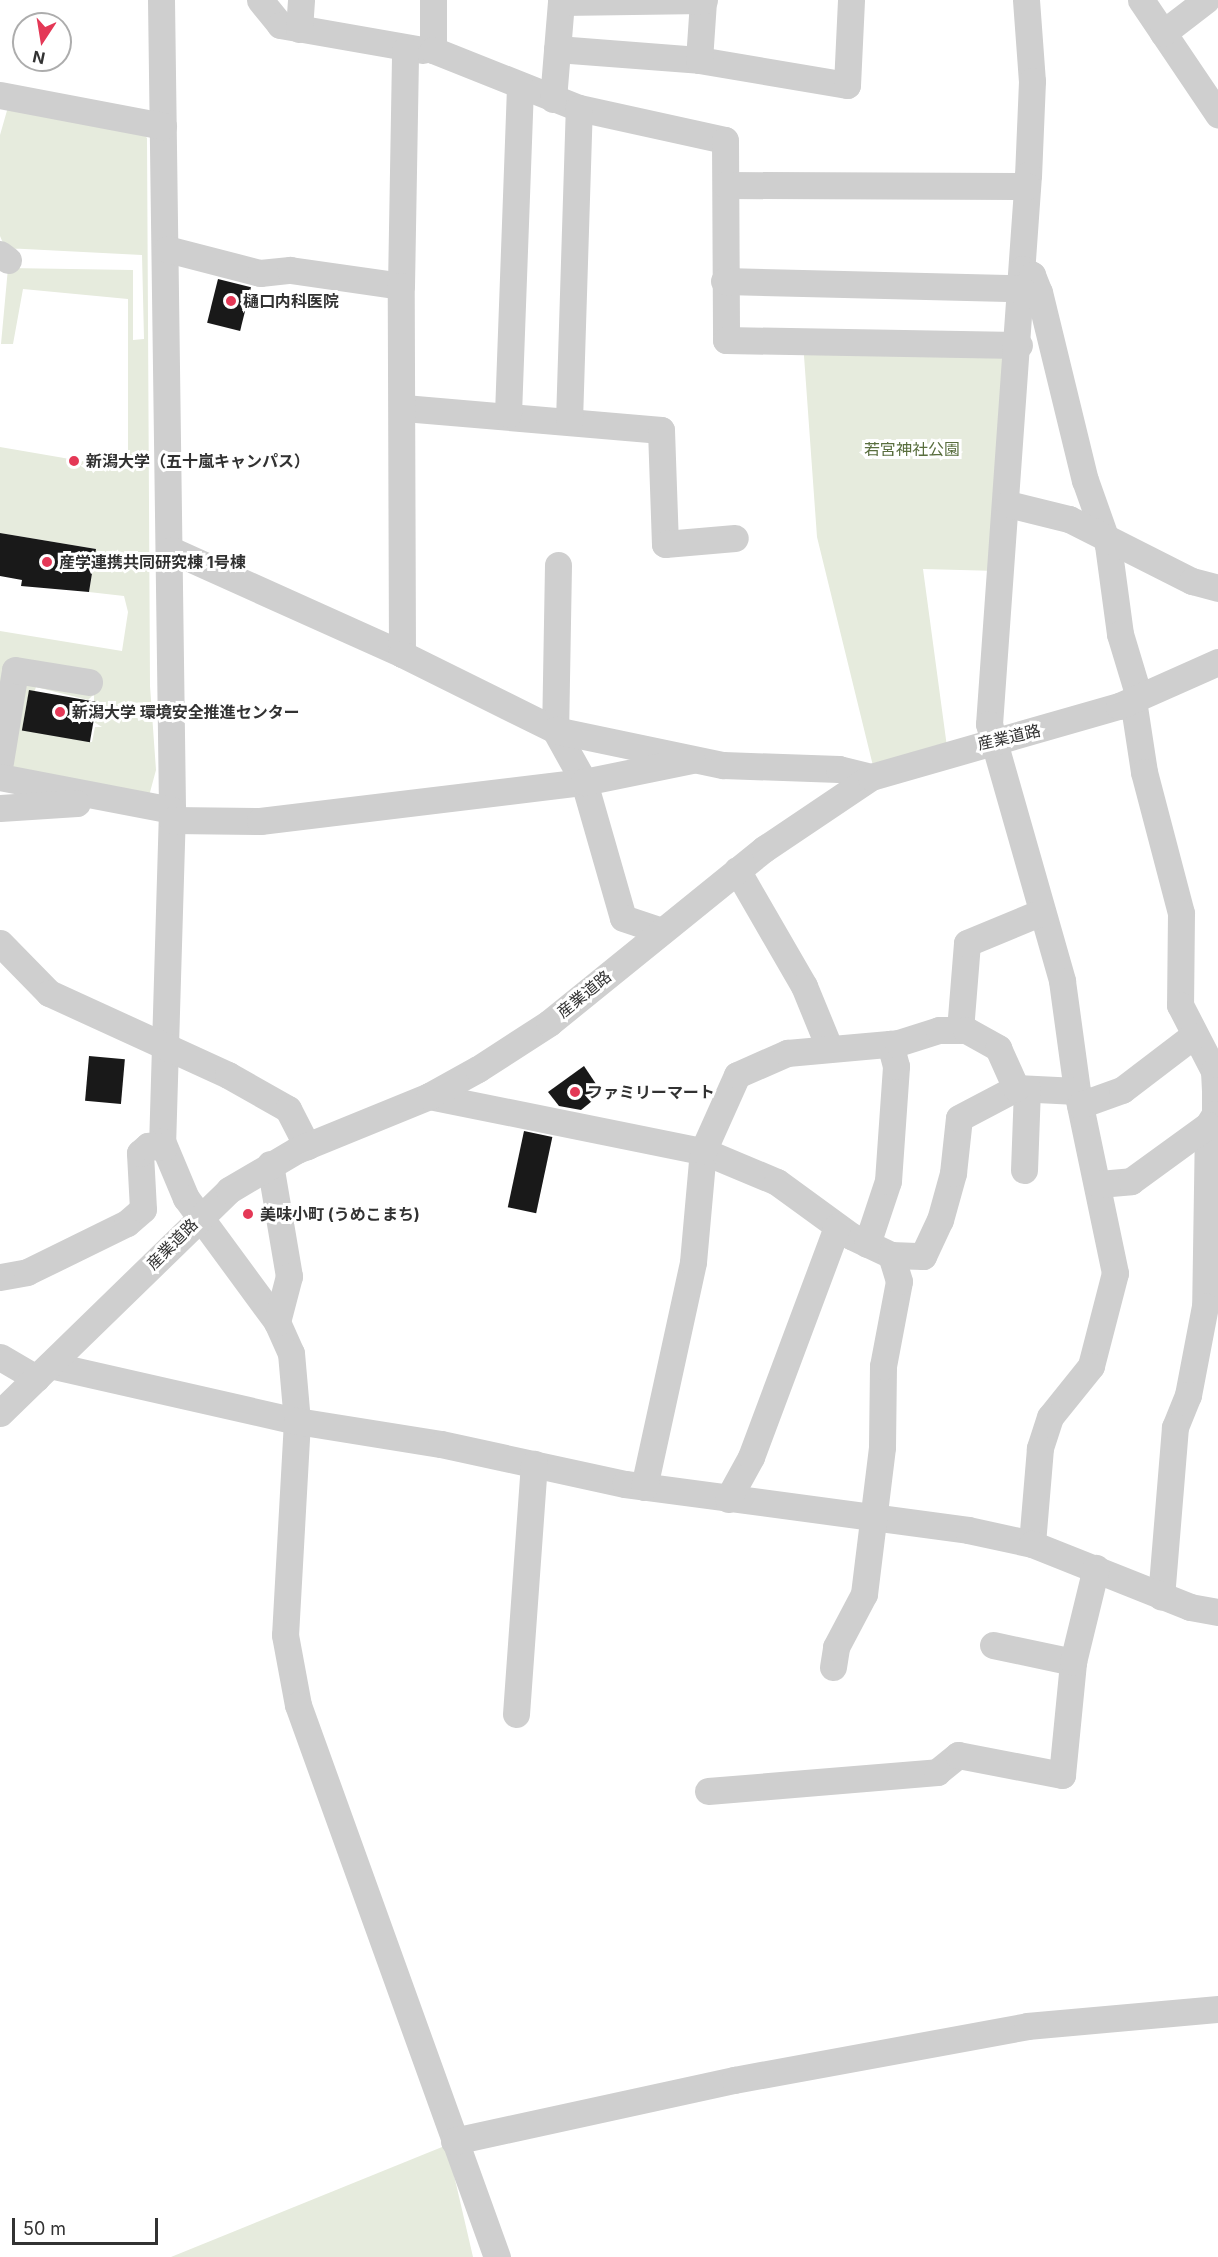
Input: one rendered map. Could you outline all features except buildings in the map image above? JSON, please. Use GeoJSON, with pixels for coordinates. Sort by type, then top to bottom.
{"type":"FeatureCollection","features":[{"type":"Feature","properties":{"kind":"street"},"geometry":{"type":"LineString","coordinates":[[161,0],[167,249],[172,815],[164,1147],[198,1218],[277,1322],[291,1353],[297,1421],[285,1635],[298,1705],[497,2257]]}},
{"type":"Feature","properties":{"kind":"street"},"geometry":{"type":"LineString","coordinates":[[260,0],[280,26],[405,50],[433,50],[520,87],[579,108],[725,140],[723,337],[730,341],[1019,345]]}},
{"type":"Feature","properties":{"kind":"street"},"geometry":{"type":"LineString","coordinates":[[299,29],[301,0]]}},
{"type":"Feature","properties":{"kind":"street"},"geometry":{"type":"LineString","coordinates":[[433,0],[433,50]]}},
{"type":"Feature","properties":{"kind":"street"},"geometry":{"type":"LineString","coordinates":[[557,49],[699,60],[847,86],[851,0]]}},
{"type":"Feature","properties":{"kind":"street"},"geometry":{"type":"LineString","coordinates":[[1026,0],[1032,81],[1019,345],[989,724],[1062,981],[1078,1098],[1100,1184],[1115,1273],[1091,1366],[1050,1417],[1040,1448],[1032,1544]]}},
{"type":"Feature","properties":{"kind":"street"},"geometry":{"type":"LineString","coordinates":[[1141,0],[1216,109]]}},
{"type":"Feature","properties":{"kind":"street"},"geometry":{"type":"LineString","coordinates":[[1163,33],[1206,0]]}},
{"type":"Feature","properties":{"kind":"street"},"geometry":{"type":"LineString","coordinates":[[553,99],[561,2],[704,1],[699,60]]}},
{"type":"Feature","properties":{"kind":"street"},"geometry":{"type":"LineString","coordinates":[[402,654],[404,408],[401,286],[405,50]]}},
{"type":"Feature","properties":{"kind":"street"},"geometry":{"type":"LineString","coordinates":[[508,414],[520,87]]}},
{"type":"Feature","properties":{"kind":"street"},"geometry":{"type":"LineString","coordinates":[[1,99],[163,126]]}},
{"type":"Feature","properties":{"kind":"street"},"geometry":{"type":"LineString","coordinates":[[569,421],[579,108]]}},
{"type":"Feature","properties":{"kind":"street"},"geometry":{"type":"LineString","coordinates":[[726,185],[1027,186]]}},
{"type":"Feature","properties":{"kind":"street"},"geometry":{"type":"LineString","coordinates":[[167,249],[260,273],[290,270],[401,286]]}},
{"type":"Feature","properties":{"kind":"street"},"geometry":{"type":"LineString","coordinates":[[724,281],[1022,279],[1032,274],[1039,292],[1085,480],[1105,536],[1120,634],[1136,698],[1144,772],[1181,913],[1180,1005],[1193,1036],[1216,1070],[1215,1114],[1208,1125],[1131,1181],[1100,1184]]}},
{"type":"Feature","properties":{"kind":"street"},"geometry":{"type":"LineString","coordinates":[[404,408],[508,414],[661,430],[665,544],[735,538]]}},
{"type":"Feature","properties":{"kind":"street"},"geometry":{"type":"LineString","coordinates":[[1008,504],[1069,519],[1192,581],[1218,588]]}},
{"type":"Feature","properties":{"kind":"street"},"geometry":{"type":"LineString","coordinates":[[171,550],[402,654],[555,730],[692,760],[778,771],[839,769],[871,777]]}},
{"type":"Feature","properties":{"kind":"street"},"geometry":{"type":"LineString","coordinates":[[558,565],[555,730],[584,782],[623,918],[662,931]]}},
{"type":"Feature","properties":{"kind":"street","name":"産業道路"},"geometry":{"type":"LineString","coordinates":[[0,1413],[198,1218],[270,1164],[307,1146],[429,1096],[549,1023],[737,870],[871,777],[1136,698],[1218,663]]}},
{"type":"Feature","properties":{"kind":"street"},"geometry":{"type":"LineString","coordinates":[[0,762],[15,670],[89,682]]}},
{"type":"Feature","properties":{"kind":"street"},"geometry":{"type":"LineString","coordinates":[[0,777],[172,815],[260,821],[584,782],[692,760]]}},
{"type":"Feature","properties":{"kind":"street"},"geometry":{"type":"LineString","coordinates":[[0,808],[106,801]]}},
{"type":"Feature","properties":{"kind":"street"},"geometry":{"type":"LineString","coordinates":[[737,870],[804,986],[829,1047]]}},
{"type":"Feature","properties":{"kind":"street"},"geometry":{"type":"LineString","coordinates":[[960,1030],[967,943],[1042,912]]}},
{"type":"Feature","properties":{"kind":"street"},"geometry":{"type":"LineString","coordinates":[[0,943],[49,993],[288,1109],[307,1146]]}},
{"type":"Feature","properties":{"kind":"street"},"geometry":{"type":"LineString","coordinates":[[644,1487],[693,1262],[703,1151],[737,1075],[787,1053],[829,1047],[890,1044],[960,1030],[998,1048],[1022,1088],[1024,1170]]}},
{"type":"Feature","properties":{"kind":"street"},"geometry":{"type":"LineString","coordinates":[[429,1096],[703,1151],[777,1182],[837,1227],[879,1250],[922,1256],[929,1248],[953,1173],[954,1123],[1022,1088],[1078,1098],[1122,1090],[1193,1036]]}},
{"type":"Feature","properties":{"kind":"street"},"geometry":{"type":"LineString","coordinates":[[833,1667],[836,1647],[864,1594],[884,1414],[883,1366],[899,1281],[879,1250],[888,1181],[896,1066],[890,1044]]}},
{"type":"Feature","properties":{"kind":"street"},"geometry":{"type":"LineString","coordinates":[[1161,1596],[1175,1427],[1188,1395],[1204,1306],[1208,1125]]}},
{"type":"Feature","properties":{"kind":"street"},"geometry":{"type":"LineString","coordinates":[[0,1277],[27,1272],[127,1223],[143,1209],[140,1153],[148,1146],[164,1147]]}},
{"type":"Feature","properties":{"kind":"street"},"geometry":{"type":"LineString","coordinates":[[270,1164],[289,1276],[277,1322]]}},
{"type":"Feature","properties":{"kind":"street"},"geometry":{"type":"LineString","coordinates":[[728,1499],[751,1457],[837,1227]]}},
{"type":"Feature","properties":{"kind":"street"},"geometry":{"type":"LineString","coordinates":[[0,1357],[43,1372],[534,1464],[644,1487],[873,1521],[968,1530],[1032,1544],[1161,1596],[1218,1612]]}},
{"type":"Feature","properties":{"kind":"street"},"geometry":{"type":"LineString","coordinates":[[516,1714],[534,1464]]}},
{"type":"Feature","properties":{"kind":"street"},"geometry":{"type":"LineString","coordinates":[[708,1791],[937,1772],[958,1755],[1062,1775],[1073,1662],[1096,1568]]}},
{"type":"Feature","properties":{"kind":"street"},"geometry":{"type":"LineString","coordinates":[[993,1645],[1073,1662]]}},
{"type":"Feature","properties":{"kind":"street"},"geometry":{"type":"LineString","coordinates":[[454,2141],[768,2073],[1027,2026],[1218,2009]]}},
{"type":"Feature","properties":{"kind":"green space"},"geometry":{"type":"Polygon","coordinates":[[[8,107],[138,127],[147,138],[150,686],[156,770],[149,796],[0,772],[0,631],[122,651],[128,612],[124,596],[89,592],[96,549],[0,533],[0,447],[128,469],[128,299],[23,289],[13,344],[1,344],[8,268],[133,270],[133,340],[144,339],[142,255],[5,248],[0,236],[0,135],[8,107]],[[36,687],[22,730],[92,742],[95,727],[102,727],[94,722],[94,694],[88,700],[36,687]]]}},
{"type":"Feature","properties":{"kind":"green space","name":"若宮神社公園"},"geometry":{"type":"Polygon","coordinates":[[[803,342],[1022,357],[998,571],[923,569],[947,747],[874,770],[817,537],[803,342]]]}},
{"type":"Feature","properties":{"kind":"green space"},"geometry":{"type":"Polygon","coordinates":[[[447,2145],[473,2257],[171,2257],[447,2145]]]}},
{"type":"Feature","properties":{"kind":"place","name":"樋口内科医院"},"geometry":{"type":"Point","coordinates":[231,301]}},
{"type":"Feature","properties":{"kind":"place","name":"新潟大学（五十嵐キャンパス）"},"geometry":{"type":"Point","coordinates":[74,461]}},
{"type":"Feature","properties":{"kind":"place","name":"産学連携共同研究棟 1号棟"},"geometry":{"type":"Point","coordinates":[47,562]}},
{"type":"Feature","properties":{"kind":"place","name":"新潟大学 環境安全推進センター"},"geometry":{"type":"Point","coordinates":[60,712]}},
{"type":"Feature","properties":{"kind":"place","name":"ファミリーマート"},"geometry":{"type":"Point","coordinates":[575,1092]}},
{"type":"Feature","properties":{"kind":"place","name":"美味小町 (うめこまち)"},"geometry":{"type":"Point","coordinates":[248,1214]}}]}
